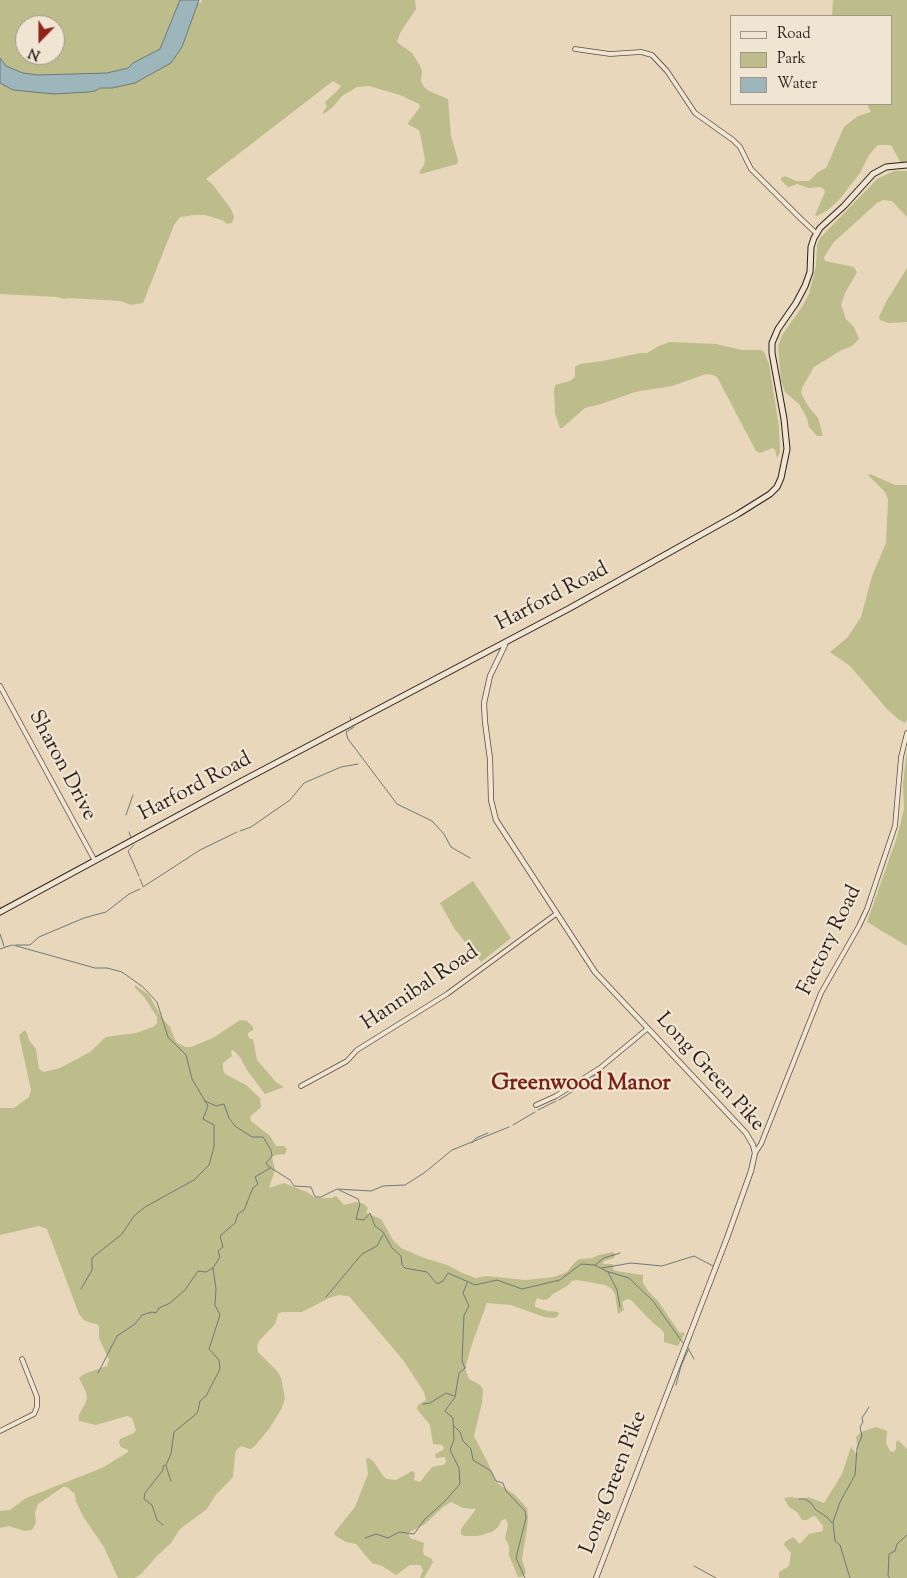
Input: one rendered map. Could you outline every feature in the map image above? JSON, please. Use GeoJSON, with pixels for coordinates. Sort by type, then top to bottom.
{"type":"FeatureCollection","features":[{"type":"Feature","properties":{"kind":"main road"},"geometry":{"type":"LineString","coordinates":[[816,233],[873,174],[886,167],[907,165]]}},
{"type":"Feature","properties":{"kind":"main road","name":"Harford Road"},"geometry":{"type":"LineString","coordinates":[[0,912],[265,768],[505,643],[762,500],[775,489],[784,467],[787,445],[773,361],[772,343],[778,329],[806,286],[810,272],[812,243],[816,233]]}},
{"type":"Feature","properties":{"kind":"street"},"geometry":{"type":"LineString","coordinates":[[575,49],[610,54],[641,52],[652,55],[667,71],[695,113],[734,140],[752,168],[800,220],[816,233]]}},
{"type":"Feature","properties":{"kind":"street","name":"Long Green Pike"},"geometry":{"type":"LineString","coordinates":[[505,643],[490,676],[484,703],[491,766],[492,806],[501,829],[599,977],[746,1133],[755,1153],[751,1171],[727,1238],[596,1578]]}},
{"type":"Feature","properties":{"kind":"street","name":"Sharon Drive"},"geometry":{"type":"LineString","coordinates":[[0,686],[94,861]]}},
{"type":"Feature","properties":{"kind":"street","name":"Factory Road"},"geometry":{"type":"LineString","coordinates":[[755,1153],[761,1144],[821,993],[867,909],[895,826],[901,757],[907,733]]}},
{"type":"Feature","properties":{"kind":"street","name":"Hannibal Road"},"geometry":{"type":"LineString","coordinates":[[301,1086],[346,1061],[357,1050],[447,994],[556,914]]}},
{"type":"Feature","properties":{"kind":"street"},"geometry":{"type":"LineString","coordinates":[[536,1105],[556,1096],[600,1068],[647,1028]]}},
{"type":"Feature","properties":{"kind":"street"},"geometry":{"type":"LineString","coordinates":[[0,1431],[34,1414],[38,1407],[38,1397],[22,1359]]}},
{"type":"Feature","properties":{"kind":"green space"},"geometry":{"type":"Polygon","coordinates":[[[0,0],[197,0],[197,2],[201,3],[202,0],[415,0],[416,9],[400,33],[397,42],[412,53],[419,64],[422,71],[421,81],[424,87],[448,99],[451,136],[458,160],[457,164],[421,174],[419,172],[425,160],[421,138],[419,130],[408,123],[420,107],[419,104],[400,95],[369,86],[357,87],[342,96],[324,114],[323,112],[327,106],[325,102],[341,86],[333,81],[206,179],[213,185],[231,209],[234,217],[232,223],[227,224],[222,220],[205,215],[180,217],[174,225],[143,303],[131,305],[121,301],[64,299],[0,294],[0,0]]]}},
{"type":"Feature","properties":{"kind":"green space"},"geometry":{"type":"Polygon","coordinates":[[[833,0],[907,0],[907,163],[901,163],[891,145],[878,145],[869,155],[860,173],[839,200],[828,210],[817,216],[815,215],[825,192],[824,189],[820,187],[809,188],[797,184],[788,187],[781,178],[785,176],[796,181],[809,181],[818,172],[826,168],[844,127],[858,116],[871,112],[868,105],[892,105],[892,15],[832,15],[833,0]]]}},
{"type":"Feature","properties":{"kind":"green space"},"geometry":{"type":"Polygon","coordinates":[[[894,171],[907,171],[907,217],[892,201],[883,200],[877,203],[834,242],[824,257],[825,261],[854,267],[857,272],[845,293],[841,305],[846,319],[854,327],[859,339],[852,346],[814,367],[802,388],[801,393],[808,406],[818,418],[823,436],[817,436],[809,427],[807,418],[799,404],[785,392],[781,381],[778,346],[782,335],[809,294],[816,266],[817,245],[820,238],[877,179],[894,171]]]}},
{"type":"Feature","properties":{"kind":"green space"},"geometry":{"type":"Polygon","coordinates":[[[907,268],[907,322],[889,323],[880,320],[879,317],[886,302],[907,268]]]}},
{"type":"Feature","properties":{"kind":"green space"},"geometry":{"type":"Polygon","coordinates":[[[670,342],[716,344],[742,350],[761,350],[764,352],[769,364],[779,427],[780,452],[777,458],[773,448],[760,453],[756,451],[717,377],[706,374],[672,386],[635,392],[585,408],[560,428],[555,413],[555,385],[570,381],[575,377],[575,367],[580,364],[647,353],[670,342]]]}},
{"type":"Feature","properties":{"kind":"green space"},"geometry":{"type":"Polygon","coordinates":[[[870,474],[895,485],[907,485],[907,720],[905,723],[887,709],[850,666],[830,652],[847,638],[861,617],[872,576],[886,543],[888,499],[885,492],[868,475],[870,474]]]}},
{"type":"Feature","properties":{"kind":"green space"},"geometry":{"type":"Polygon","coordinates":[[[907,749],[907,946],[867,922],[897,837],[904,809],[903,784],[907,749]]]}},
{"type":"Feature","properties":{"kind":"green space"},"geometry":{"type":"Polygon","coordinates":[[[473,881],[511,938],[481,962],[454,928],[440,903],[473,881]]]}},
{"type":"Feature","properties":{"kind":"green space"},"geometry":{"type":"Polygon","coordinates":[[[135,985],[149,995],[162,1018],[170,1027],[176,1042],[185,1047],[191,1047],[213,1038],[240,1020],[247,1021],[253,1027],[248,1036],[250,1039],[253,1039],[257,1060],[276,1082],[284,1087],[265,1094],[240,1057],[233,1050],[231,1051],[232,1056],[223,1063],[223,1070],[225,1074],[246,1085],[260,1098],[261,1107],[250,1117],[251,1121],[270,1136],[276,1146],[284,1146],[287,1149],[285,1154],[272,1157],[275,1170],[269,1188],[284,1183],[307,1192],[315,1198],[331,1198],[336,1196],[344,1205],[356,1202],[364,1204],[368,1208],[366,1213],[381,1219],[393,1240],[401,1248],[476,1278],[486,1276],[526,1280],[554,1277],[567,1272],[580,1259],[592,1258],[613,1252],[614,1258],[604,1261],[603,1264],[612,1264],[614,1266],[613,1269],[616,1271],[643,1275],[643,1283],[649,1292],[658,1301],[679,1332],[685,1333],[678,1346],[664,1342],[664,1333],[661,1329],[631,1300],[628,1299],[622,1302],[624,1310],[618,1314],[615,1294],[612,1289],[605,1285],[577,1280],[572,1281],[548,1299],[537,1298],[535,1307],[559,1312],[558,1316],[554,1318],[544,1317],[511,1305],[487,1303],[466,1365],[469,1379],[480,1385],[483,1390],[482,1403],[474,1436],[496,1482],[515,1495],[527,1508],[527,1529],[522,1559],[526,1573],[522,1577],[518,1577],[509,1555],[509,1546],[505,1538],[508,1525],[506,1519],[502,1520],[492,1532],[478,1536],[464,1536],[461,1534],[461,1529],[476,1509],[463,1508],[451,1502],[425,1524],[408,1533],[410,1538],[424,1543],[424,1555],[432,1559],[433,1562],[424,1578],[420,1578],[423,1570],[420,1565],[410,1565],[396,1575],[382,1566],[372,1563],[356,1544],[346,1542],[334,1533],[355,1507],[368,1474],[366,1459],[369,1458],[374,1462],[387,1479],[396,1480],[412,1471],[415,1473],[414,1480],[420,1482],[432,1467],[443,1465],[446,1462],[445,1457],[436,1458],[435,1454],[443,1450],[444,1447],[433,1444],[430,1425],[417,1409],[418,1405],[426,1400],[424,1392],[403,1360],[349,1296],[339,1295],[302,1312],[282,1312],[278,1314],[275,1324],[259,1341],[257,1346],[258,1352],[278,1372],[281,1378],[285,1398],[282,1408],[269,1429],[254,1447],[250,1449],[241,1446],[237,1449],[233,1477],[215,1496],[207,1509],[180,1529],[171,1543],[141,1574],[135,1578],[118,1578],[104,1547],[84,1518],[76,1502],[75,1494],[67,1487],[63,1487],[38,1504],[35,1512],[36,1522],[32,1530],[25,1531],[9,1526],[0,1528],[0,1511],[10,1510],[26,1498],[102,1468],[128,1452],[128,1450],[121,1447],[120,1439],[134,1433],[136,1430],[132,1418],[127,1416],[96,1425],[79,1421],[79,1415],[87,1398],[79,1378],[84,1374],[107,1366],[109,1360],[99,1338],[99,1326],[84,1320],[79,1314],[47,1229],[39,1226],[0,1235],[0,1108],[14,1108],[29,1097],[31,1090],[19,1035],[25,1030],[27,1033],[29,1040],[36,1049],[39,1069],[44,1072],[60,1068],[90,1052],[106,1037],[136,1033],[153,1027],[157,1023],[157,1017],[144,997],[135,988],[135,985]]]}},
{"type":"Feature","properties":{"kind":"green space"},"geometry":{"type":"Polygon","coordinates":[[[876,1427],[887,1431],[886,1443],[890,1451],[893,1452],[896,1449],[896,1442],[898,1440],[907,1449],[907,1578],[779,1578],[779,1572],[789,1566],[791,1553],[784,1545],[785,1542],[793,1537],[800,1544],[809,1534],[823,1531],[823,1526],[816,1517],[813,1516],[807,1520],[802,1520],[797,1512],[789,1507],[784,1498],[803,1499],[808,1497],[824,1503],[842,1474],[851,1447],[856,1454],[858,1452],[856,1437],[861,1432],[876,1427]]]}},
{"type":"Feature","properties":{"kind":"water"},"geometry":{"type":"Polygon","coordinates":[[[180,0],[199,0],[182,47],[171,63],[135,83],[112,88],[100,88],[88,92],[54,94],[13,90],[0,83],[0,58],[6,66],[23,73],[38,75],[107,73],[128,68],[133,63],[160,49],[180,0]]]}},
{"type":"Feature","properties":{"kind":"waterway"},"geometry":{"type":"LineString","coordinates":[[354,727],[346,732],[348,739],[397,804],[432,821],[444,834],[451,847],[470,858]]}},
{"type":"Feature","properties":{"kind":"waterway"},"geometry":{"type":"LineString","coordinates":[[240,831],[251,827],[290,800],[304,783],[341,767],[358,764]]}},
{"type":"Feature","properties":{"kind":"waterway"},"geometry":{"type":"LineString","coordinates":[[126,815],[133,795]]}},
{"type":"Feature","properties":{"kind":"waterway"},"geometry":{"type":"LineString","coordinates":[[129,832],[131,838]]}},
{"type":"Feature","properties":{"kind":"waterway"},"geometry":{"type":"LineString","coordinates":[[143,887],[200,850],[237,832]]}},
{"type":"Feature","properties":{"kind":"waterway"},"geometry":{"type":"LineString","coordinates":[[134,845],[128,851],[139,876]]}},
{"type":"Feature","properties":{"kind":"waterway"},"geometry":{"type":"LineString","coordinates":[[140,879],[143,886]]}},
{"type":"Feature","properties":{"kind":"waterway"},"geometry":{"type":"LineString","coordinates":[[16,945],[30,945],[39,937],[84,918],[106,912],[129,894],[140,889]]}},
{"type":"Feature","properties":{"kind":"waterway"},"geometry":{"type":"LineString","coordinates":[[0,934],[4,946]]}},
{"type":"Feature","properties":{"kind":"waterway"},"geometry":{"type":"LineString","coordinates":[[0,949],[12,945]]}},
{"type":"Feature","properties":{"kind":"waterway"},"geometry":{"type":"LineString","coordinates":[[13,945],[95,968],[107,968],[122,972],[143,987],[157,1002],[168,1037],[186,1055],[192,1079],[208,1106],[203,1119],[214,1125],[214,1147],[209,1165],[194,1180],[145,1207],[134,1216],[122,1234],[92,1258],[92,1270],[81,1289]]}},
{"type":"Feature","properties":{"kind":"waterway"},"geometry":{"type":"LineString","coordinates":[[588,1081],[604,1068]]}},
{"type":"Feature","properties":{"kind":"waterway"},"geometry":{"type":"LineString","coordinates":[[559,1100],[583,1085]]}},
{"type":"Feature","properties":{"kind":"waterway"},"geometry":{"type":"LineString","coordinates":[[205,1101],[216,1106],[224,1104],[229,1118],[235,1126],[252,1137],[263,1137],[271,1150],[272,1156],[266,1163],[268,1166],[290,1180],[294,1186],[311,1187],[315,1197],[321,1197],[337,1189],[371,1191],[383,1186],[405,1185],[424,1173],[452,1150],[509,1127]]}},
{"type":"Feature","properties":{"kind":"waterway"},"geometry":{"type":"LineString","coordinates":[[538,1110],[556,1101]]}},
{"type":"Feature","properties":{"kind":"waterway"},"geometry":{"type":"LineString","coordinates":[[513,1125],[535,1112]]}},
{"type":"Feature","properties":{"kind":"waterway"},"geometry":{"type":"LineString","coordinates":[[472,1143],[476,1138],[488,1133]]}},
{"type":"Feature","properties":{"kind":"waterway"},"geometry":{"type":"LineString","coordinates":[[98,1373],[117,1336],[135,1324],[142,1315],[152,1312],[156,1313],[159,1308],[170,1303],[185,1290],[198,1271],[206,1272],[213,1268],[220,1257],[218,1251],[223,1247],[220,1236],[235,1223],[238,1214],[244,1210],[253,1188],[258,1184],[255,1177],[270,1168]]}},
{"type":"Feature","properties":{"kind":"waterway"},"geometry":{"type":"LineString","coordinates":[[339,1190],[358,1199],[360,1204],[356,1219],[364,1220],[370,1213],[375,1226],[383,1232],[392,1248],[401,1256],[402,1265],[405,1268],[427,1272],[437,1284],[443,1281],[448,1273],[475,1285],[497,1280],[522,1289],[560,1280],[581,1264],[595,1265],[606,1271],[629,1278],[653,1301],[683,1343]]}},
{"type":"Feature","properties":{"kind":"waterway"},"geometry":{"type":"LineString","coordinates":[[326,1297],[362,1254],[377,1246],[383,1235]]}},
{"type":"Feature","properties":{"kind":"waterway"},"geometry":{"type":"LineString","coordinates":[[595,1265],[604,1258],[620,1253]]}},
{"type":"Feature","properties":{"kind":"waterway"},"geometry":{"type":"LineString","coordinates":[[602,1268],[631,1263],[662,1266],[694,1256],[713,1266]]}},
{"type":"Feature","properties":{"kind":"waterway"},"geometry":{"type":"LineString","coordinates":[[163,1525],[157,1520],[152,1505],[144,1499],[145,1493],[163,1470],[163,1466],[166,1465],[171,1454],[174,1432],[198,1411],[200,1401],[206,1396],[220,1369],[219,1360],[209,1349],[220,1315],[215,1305],[216,1289],[213,1268]]}},
{"type":"Feature","properties":{"kind":"waterway"},"geometry":{"type":"LineString","coordinates":[[608,1272],[617,1290],[620,1307]]}},
{"type":"Feature","properties":{"kind":"waterway"},"geometry":{"type":"LineString","coordinates":[[365,1538],[376,1534],[388,1538],[399,1532],[414,1534],[425,1519],[460,1484],[459,1468],[450,1450],[454,1440],[453,1418],[445,1411],[455,1397],[459,1373],[465,1368],[462,1361],[464,1315],[469,1306],[463,1293],[467,1283]]}},
{"type":"Feature","properties":{"kind":"waterway"},"geometry":{"type":"LineString","coordinates":[[676,1385],[681,1366],[689,1348]]}},
{"type":"Feature","properties":{"kind":"waterway"},"geometry":{"type":"LineString","coordinates":[[689,1350],[694,1359]]}},
{"type":"Feature","properties":{"kind":"waterway"},"geometry":{"type":"LineString","coordinates":[[423,1404],[430,1403],[446,1393],[454,1396]]}},
{"type":"Feature","properties":{"kind":"waterway"},"geometry":{"type":"LineString","coordinates":[[850,1578],[840,1545],[835,1541],[833,1522],[840,1502],[855,1475],[857,1448],[862,1436],[860,1427],[863,1422],[862,1418],[869,1407]]}},
{"type":"Feature","properties":{"kind":"waterway"},"geometry":{"type":"LineString","coordinates":[[454,1426],[460,1432],[463,1441],[471,1449],[473,1460],[491,1471],[496,1481],[503,1483],[506,1491],[525,1511],[526,1518],[516,1558],[525,1578]]}},
{"type":"Feature","properties":{"kind":"waterway"},"geometry":{"type":"LineString","coordinates":[[166,1466],[171,1481]]}},
{"type":"Feature","properties":{"kind":"waterway"},"geometry":{"type":"LineString","coordinates":[[799,1499],[805,1499],[811,1503],[816,1510],[827,1517],[832,1523]]}},
{"type":"Feature","properties":{"kind":"waterway"},"geometry":{"type":"LineString","coordinates":[[890,1578],[888,1576],[889,1554],[895,1551],[897,1544],[907,1535]]}},
{"type":"Feature","properties":{"kind":"waterway"},"geometry":{"type":"LineString","coordinates":[[694,1566],[716,1578]]}},
{"type":"Feature","properties":{"kind":"district","name":"Greenwood Manor"},"geometry":{"type":"Point","coordinates":[581,1085]}}]}
